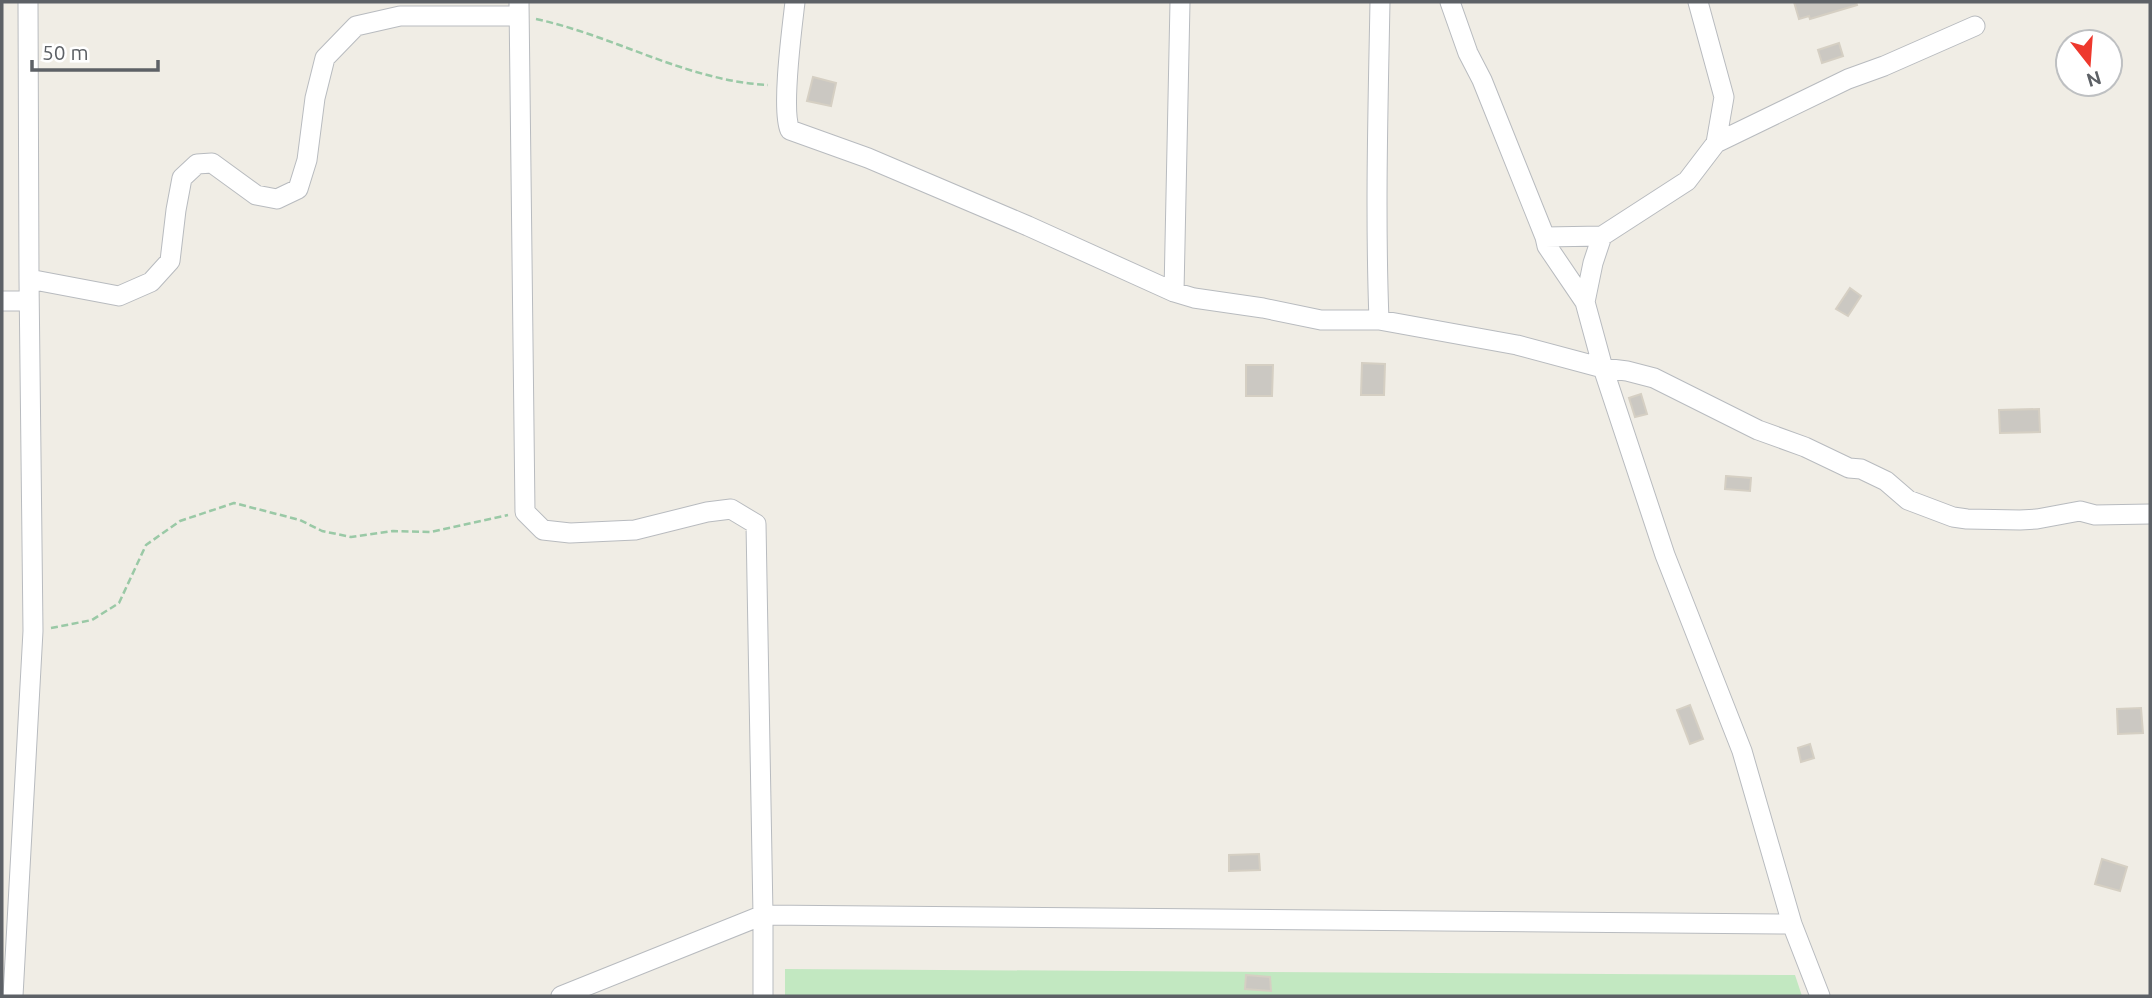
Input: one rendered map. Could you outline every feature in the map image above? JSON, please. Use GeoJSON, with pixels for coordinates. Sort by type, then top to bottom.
{"type":"FeatureCollection","features":[{"type":"Feature","properties":{"kind":"street"},"geometry":{"type":"LineString","coordinates":[[13,996],[33,631],[28,2]]}},
{"type":"Feature","properties":{"kind":"street"},"geometry":{"type":"LineString","coordinates":[[795,2],[787,86],[787,123],[790,130],[880,163],[1174,292],[1194,298],[1321,320],[1378,320],[1517,345],[1603,368],[1654,378],[1758,430],[1805,447],[1849,468],[1861,469],[1886,481],[1908,500],[1953,517],[2020,520],[2080,511],[2095,515],[2150,514]]}},
{"type":"Feature","properties":{"kind":"street"},"geometry":{"type":"LineString","coordinates":[[1174,292],[1181,2]]}},
{"type":"Feature","properties":{"kind":"street"},"geometry":{"type":"LineString","coordinates":[[1378,320],[1377,64],[1380,2]]}},
{"type":"Feature","properties":{"kind":"street"},"geometry":{"type":"LineString","coordinates":[[1450,2],[1468,53],[1482,80],[1547,246],[1585,302],[1603,368],[1665,555],[1742,751],[1791,924],[1819,996]]}},
{"type":"Feature","properties":{"kind":"street"},"geometry":{"type":"LineString","coordinates":[[1698,2],[1724,97],[1716,143]]}},
{"type":"Feature","properties":{"kind":"street"},"geometry":{"type":"LineString","coordinates":[[29,279],[120,296],[151,282],[170,261],[182,178],[197,164],[212,163],[256,195],[277,199],[298,188],[307,160],[315,98],[325,58],[356,26],[400,16],[519,9],[525,512],[543,530],[570,533],[635,530],[707,512],[731,509],[756,524],[763,996]]}},
{"type":"Feature","properties":{"kind":"street"},"geometry":{"type":"LineString","coordinates":[[1545,237],[1602,236],[1687,181],[1716,143],[1849,79],[1975,26]]}},
{"type":"Feature","properties":{"kind":"street"},"geometry":{"type":"LineString","coordinates":[[1585,302],[1602,236]]}},
{"type":"Feature","properties":{"kind":"street"},"geometry":{"type":"LineString","coordinates":[[2,301],[29,301]]}},
{"type":"Feature","properties":{"kind":"street"},"geometry":{"type":"LineString","coordinates":[[561,996],[763,915],[1791,924]]}},
{"type":"Feature","properties":{"kind":"path"},"geometry":{"type":"LineString","coordinates":[[519,9],[709,77],[739,84],[787,86]]}},
{"type":"Feature","properties":{"kind":"path"},"geometry":{"type":"LineString","coordinates":[[33,631],[92,620],[119,603],[146,545],[180,521],[234,503],[300,520],[322,531],[351,537],[393,531],[431,532],[525,512]]}},
{"type":"Feature","properties":{"kind":"green space"},"geometry":{"type":"Polygon","coordinates":[[[785,969],[1795,975],[1802,996],[785,996],[785,969]]]}},
{"type":"Feature","properties":{"kind":"building"},"geometry":{"type":"Polygon","coordinates":[[[1794,2],[1856,2],[1857,5],[1810,19],[1809,16],[1799,19],[1794,2]]]}},
{"type":"Feature","properties":{"kind":"building"},"geometry":{"type":"Polygon","coordinates":[[[1839,43],[1843,56],[1822,63],[1818,50],[1839,43]]]}},
{"type":"Feature","properties":{"kind":"building"},"geometry":{"type":"Polygon","coordinates":[[[813,77],[836,83],[831,106],[807,101],[813,77]]]}},
{"type":"Feature","properties":{"kind":"building"},"geometry":{"type":"Polygon","coordinates":[[[1850,288],[1861,296],[1848,316],[1836,309],[1850,288]]]}},
{"type":"Feature","properties":{"kind":"building"},"geometry":{"type":"Polygon","coordinates":[[[1362,363],[1385,364],[1384,395],[1361,395],[1362,363]]]}},
{"type":"Feature","properties":{"kind":"building"},"geometry":{"type":"Polygon","coordinates":[[[1246,365],[1273,365],[1272,396],[1246,396],[1246,365]]]}},
{"type":"Feature","properties":{"kind":"building"},"geometry":{"type":"Polygon","coordinates":[[[1641,394],[1647,414],[1635,417],[1629,398],[1641,394]]]}},
{"type":"Feature","properties":{"kind":"building"},"geometry":{"type":"Polygon","coordinates":[[[2039,409],[2040,432],[2000,433],[1999,410],[2039,409]]]}},
{"type":"Feature","properties":{"kind":"building"},"geometry":{"type":"Polygon","coordinates":[[[1726,476],[1751,478],[1750,491],[1725,489],[1726,476]]]}},
{"type":"Feature","properties":{"kind":"building"},"geometry":{"type":"Polygon","coordinates":[[[1690,705],[1703,739],[1690,744],[1677,710],[1690,705]]]}},
{"type":"Feature","properties":{"kind":"building"},"geometry":{"type":"Polygon","coordinates":[[[2141,708],[2143,733],[2118,734],[2117,709],[2141,708]]]}},
{"type":"Feature","properties":{"kind":"building"},"geometry":{"type":"Polygon","coordinates":[[[1810,744],[1814,758],[1801,762],[1798,748],[1810,744]]]}},
{"type":"Feature","properties":{"kind":"building"},"geometry":{"type":"Polygon","coordinates":[[[1259,854],[1260,870],[1229,871],[1229,855],[1259,854]]]}},
{"type":"Feature","properties":{"kind":"building"},"geometry":{"type":"Polygon","coordinates":[[[2102,859],[2127,867],[2120,891],[2095,884],[2102,859]]]}},
{"type":"Feature","properties":{"kind":"building"},"geometry":{"type":"Polygon","coordinates":[[[1246,975],[1270,977],[1271,991],[1245,989],[1246,975]]]}}]}
